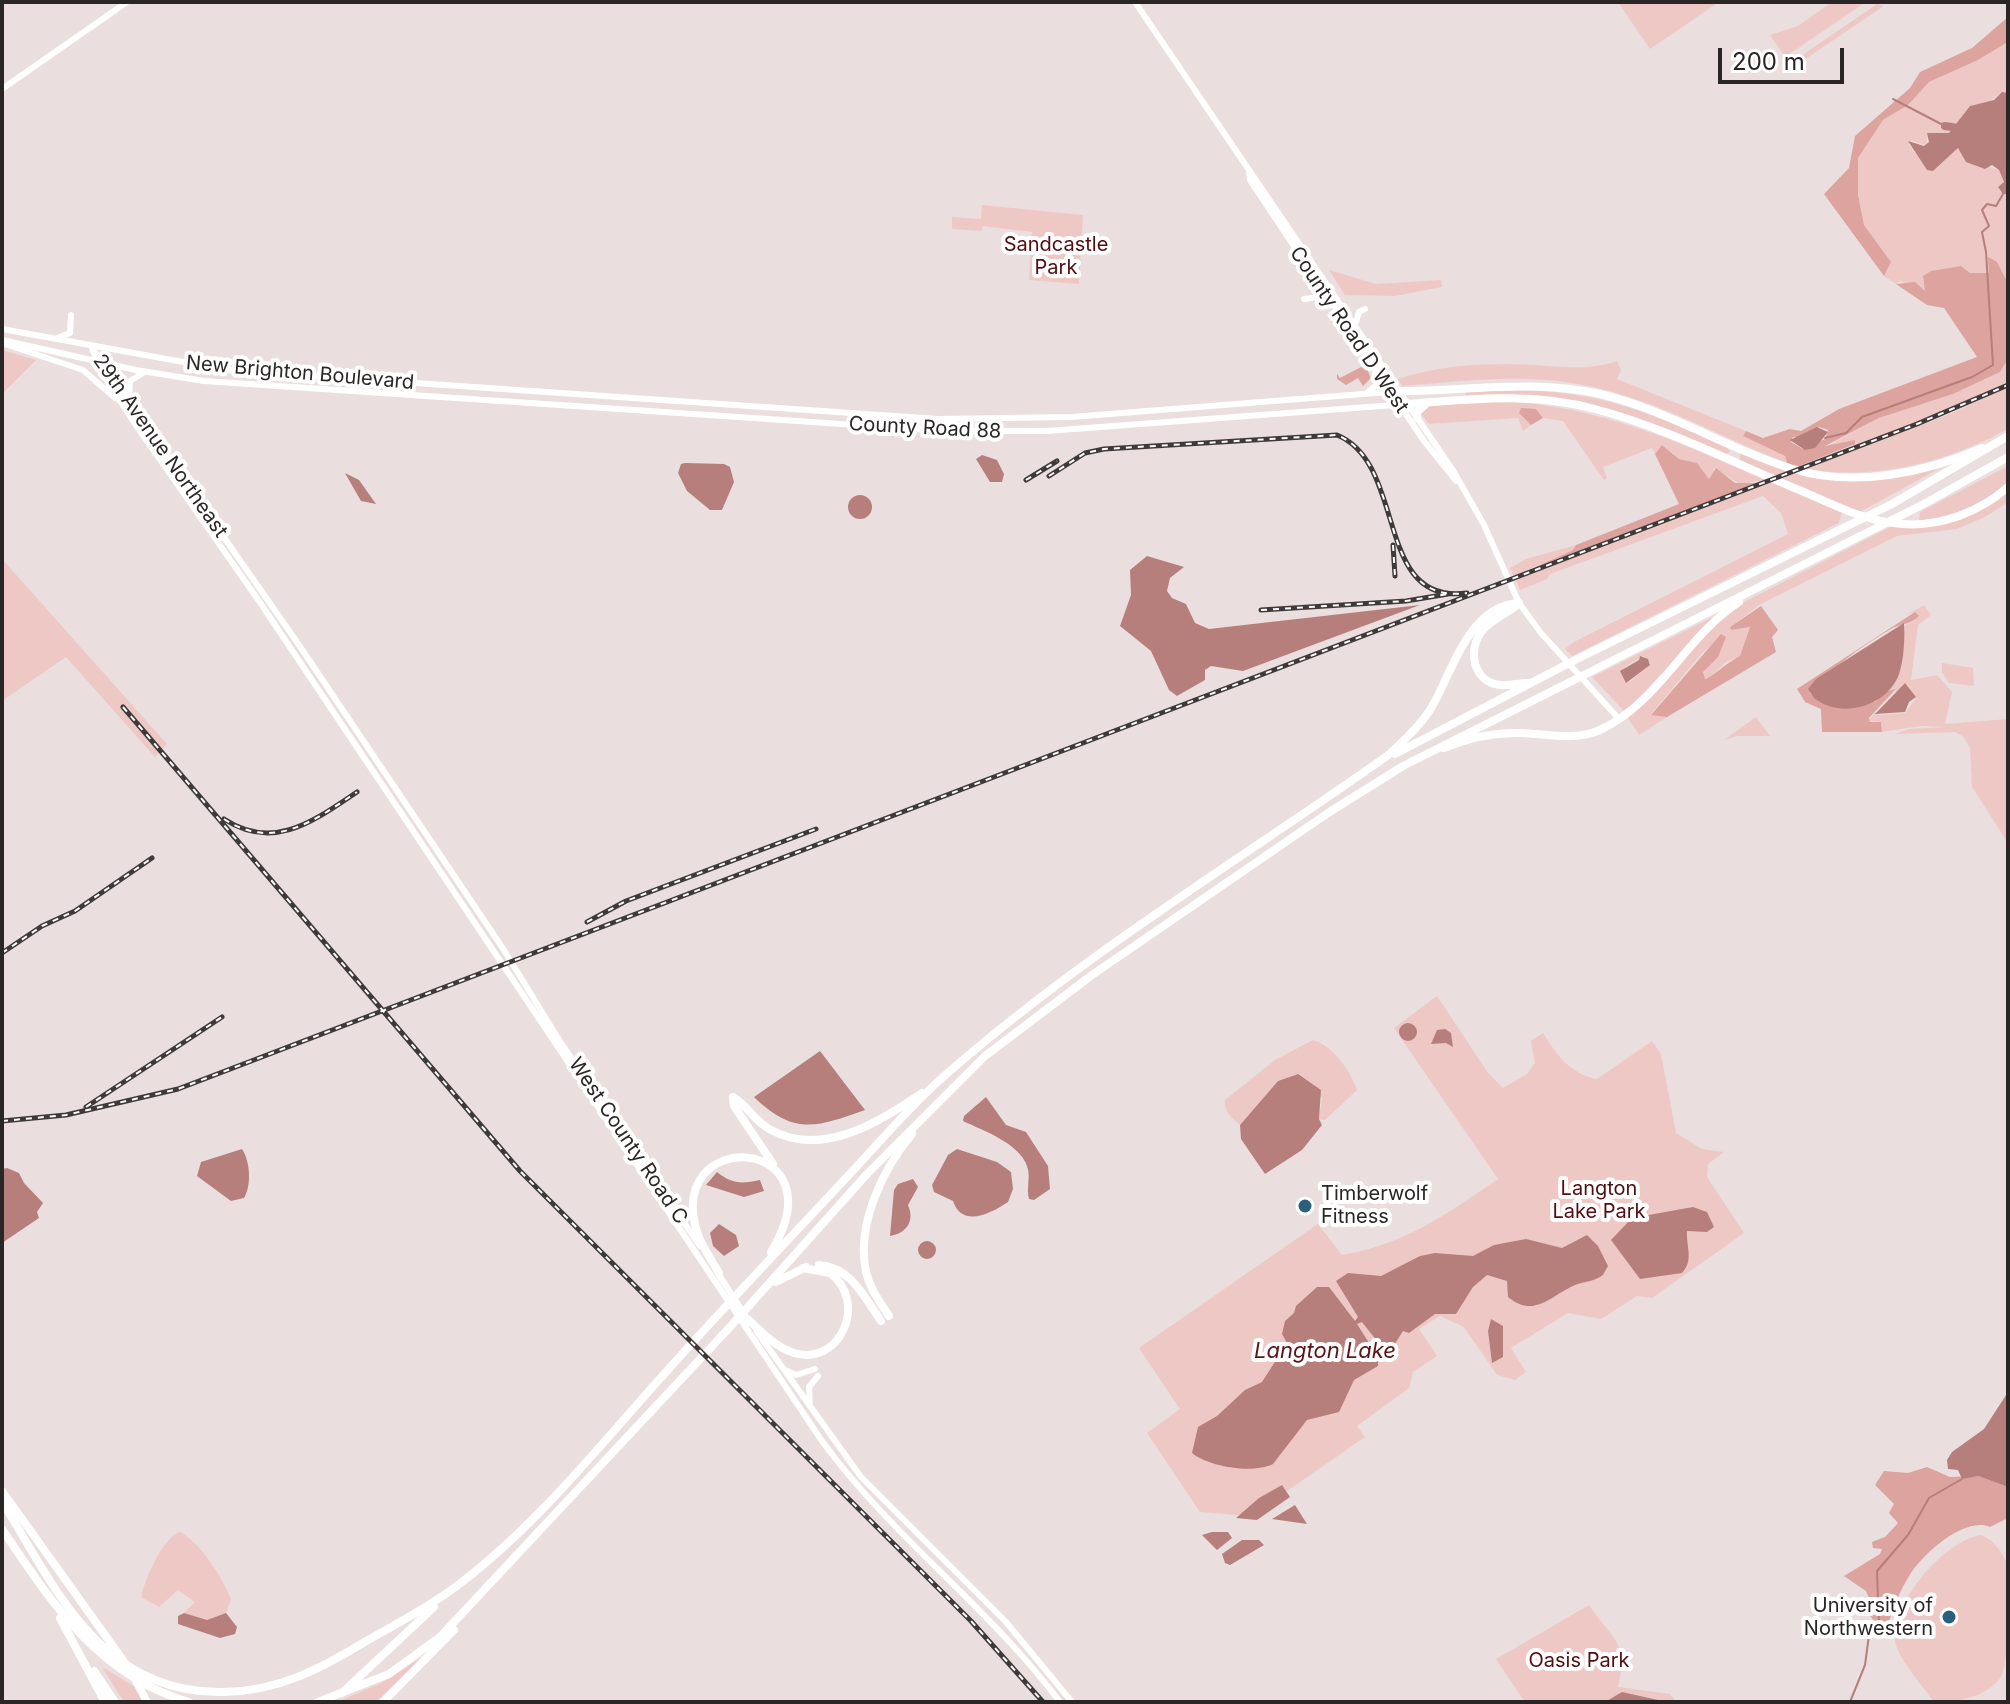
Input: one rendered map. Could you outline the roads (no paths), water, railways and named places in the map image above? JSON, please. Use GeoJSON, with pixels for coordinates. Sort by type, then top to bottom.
{"type":"FeatureCollection","features":[{"type":"Feature","properties":{"kind":"highway"},"geometry":{"type":"LineString","coordinates":[[1396,392],[1506,385],[1584,391],[1640,406],[1777,464],[1823,476],[1864,477],[1921,469],[1965,455],[2008,436]]}},
{"type":"Feature","properties":{"kind":"highway"},"geometry":{"type":"LineString","coordinates":[[1404,404],[1518,398],[1582,406],[1629,419],[1846,510],[1877,520],[1919,524],[1966,514],[2008,487]]}},
{"type":"Feature","properties":{"kind":"highway"},"geometry":{"type":"LineString","coordinates":[[1417,418],[1421,407],[1429,402]]}},
{"type":"Feature","properties":{"kind":"highway"},"geometry":{"type":"LineString","coordinates":[[1373,765],[1892,504],[2008,436]]}},
{"type":"Feature","properties":{"kind":"highway"},"geometry":{"type":"LineString","coordinates":[[382,1702],[436,1652],[515,1560],[867,1174],[985,1056],[1062,996],[1382,778],[1483,723],[1781,576],[2008,457]]}},
{"type":"Feature","properties":{"kind":"highway"},"geometry":{"type":"LineString","coordinates":[[1382,778],[1471,739],[1510,733],[1582,735],[1618,718],[1646,697],[1719,616],[1781,576]]}},
{"type":"Feature","properties":{"kind":"highway"},"geometry":{"type":"LineString","coordinates":[[1519,603],[1484,629],[1473,648],[1473,657],[1479,672],[1492,683],[1533,682]]}},
{"type":"Feature","properties":{"kind":"highway"},"geometry":{"type":"LineString","coordinates":[[761,1267],[788,1220],[789,1198],[780,1175],[734,1106],[733,1097],[768,1129],[787,1137],[815,1140],[840,1136],[877,1122],[936,1084],[1079,967],[1399,746],[1427,714],[1476,626],[1509,604],[1519,603]]}},
{"type":"Feature","properties":{"kind":"highway"},"geometry":{"type":"LineString","coordinates":[[333,1702],[539,1512],[761,1267],[936,1084]]}},
{"type":"Feature","properties":{"kind":"highway"},"geometry":{"type":"LineString","coordinates":[[760,1294],[803,1268],[825,1265],[843,1272],[885,1319],[866,1271],[866,1241],[873,1201],[900,1148],[952,1087]]}},
{"type":"Feature","properties":{"kind":"highway"},"geometry":{"type":"LineString","coordinates":[[719,1273],[696,1227],[695,1193],[700,1180],[715,1164],[735,1156],[762,1160],[780,1175]]}},
{"type":"Feature","properties":{"kind":"highway"},"geometry":{"type":"LineString","coordinates":[[749,1320],[778,1346],[797,1354],[816,1353],[834,1344],[848,1320],[847,1295],[830,1273],[803,1268]]}},
{"type":"Feature","properties":{"kind":"highway"},"geometry":{"type":"LineString","coordinates":[[2,1491],[91,1611],[147,1702]]}},
{"type":"Feature","properties":{"kind":"highway"},"geometry":{"type":"LineString","coordinates":[[2,1501],[72,1614],[93,1639],[135,1671],[188,1690],[241,1691],[305,1676],[333,1663],[452,1590]]}},
{"type":"Feature","properties":{"kind":"highway"},"geometry":{"type":"LineString","coordinates":[[2,1529],[115,1702]]}},
{"type":"Feature","properties":{"kind":"highway"},"geometry":{"type":"LineString","coordinates":[[318,1702],[362,1687],[418,1656],[515,1560]]}},
{"type":"Feature","properties":{"kind":"highway"},"geometry":{"type":"LineString","coordinates":[[44,1591],[76,1631],[109,1663],[149,1687],[189,1702]]}},
{"type":"Feature","properties":{"kind":"highway"},"geometry":{"type":"LineString","coordinates":[[69,1633],[105,1702]]}},
{"type":"Feature","properties":{"kind":"main road"},"geometry":{"type":"LineString","coordinates":[[2,89],[127,2]]}},
{"type":"Feature","properties":{"kind":"main road","name":"County Road D West"},"geometry":{"type":"LineString","coordinates":[[1135,2],[1357,325],[1449,475],[1459,483]]}},
{"type":"Feature","properties":{"kind":"main road","name":"County Road D West"},"geometry":{"type":"LineString","coordinates":[[1249,171],[1250,180],[1373,366],[1396,392]]}},
{"type":"Feature","properties":{"kind":"main road"},"geometry":{"type":"LineString","coordinates":[[1304,299],[1317,297],[1322,286]]}},
{"type":"Feature","properties":{"kind":"main road"},"geometry":{"type":"LineString","coordinates":[[1357,325],[1356,316],[1365,309]]}},
{"type":"Feature","properties":{"kind":"main road"},"geometry":{"type":"LineString","coordinates":[[48,339],[70,333],[71,315]]}},
{"type":"Feature","properties":{"kind":"main road","name":"New Brighton Boulevard"},"geometry":{"type":"LineString","coordinates":[[2,329],[92,348],[227,370],[457,386]]}},
{"type":"Feature","properties":{"kind":"main road"},"geometry":{"type":"LineString","coordinates":[[2,342],[83,370],[97,380],[133,421]]}},
{"type":"Feature","properties":{"kind":"main road","name":"New Brighton Boulevard"},"geometry":{"type":"LineString","coordinates":[[2,342],[149,372],[306,390],[441,397]]}},
{"type":"Feature","properties":{"kind":"main road","name":"29th Avenue Northeast"},"geometry":{"type":"LineString","coordinates":[[92,348],[133,421],[225,547]]}},
{"type":"Feature","properties":{"kind":"main road","name":"29th Avenue Northeast"},"geometry":{"type":"LineString","coordinates":[[99,361],[132,404],[225,547]]}},
{"type":"Feature","properties":{"kind":"main road"},"geometry":{"type":"LineString","coordinates":[[1364,395],[1377,384],[1373,366]]}},
{"type":"Feature","properties":{"kind":"main road"},"geometry":{"type":"LineString","coordinates":[[132,404],[127,393],[130,381],[140,373],[149,372]]}},
{"type":"Feature","properties":{"kind":"main road","name":"County Road 88"},"geometry":{"type":"LineString","coordinates":[[457,386],[972,420],[1071,417],[1396,392]]}},
{"type":"Feature","properties":{"kind":"main road","name":"County Road 88"},"geometry":{"type":"LineString","coordinates":[[441,397],[989,432],[1404,404]]}},
{"type":"Feature","properties":{"kind":"main road","name":"County Road D West"},"geometry":{"type":"LineString","coordinates":[[1404,404],[1417,418],[1484,525],[1519,603],[1556,650],[1593,687],[1618,718]]}},
{"type":"Feature","properties":{"kind":"main road","name":"West County Road C"},"geometry":{"type":"LineString","coordinates":[[225,547],[502,947],[551,1034],[836,1460],[873,1504],[1002,1630],[1060,1702]]}},
{"type":"Feature","properties":{"kind":"main road","name":"West County Road C"},"geometry":{"type":"LineString","coordinates":[[551,1034],[811,1410],[869,1487],[1006,1622],[1072,1702]]}},
{"type":"Feature","properties":{"kind":"main road"},"geometry":{"type":"LineString","coordinates":[[779,1364],[796,1375],[817,1372],[809,1387],[811,1410]]}},
{"type":"Feature","properties":{"kind":"water"},"geometry":{"type":"Polygon","coordinates":[[[2002,92],[2008,93],[2008,194],[2003,194],[1998,187],[2004,182],[1999,170],[1992,165],[1985,169],[1966,162],[1958,148],[1933,171],[1927,170],[1908,141],[1924,146],[1929,142],[1927,133],[1949,133],[1970,106],[1994,100],[2002,92]]]}},
{"type":"Feature","properties":{"kind":"water"},"geometry":{"type":"Polygon","coordinates":[[[1817,427],[1828,432],[1815,448],[1805,450],[1790,440],[1817,427]]]}},
{"type":"Feature","properties":{"kind":"water"},"geometry":{"type":"Polygon","coordinates":[[[982,455],[997,460],[1004,474],[1002,482],[990,482],[976,459],[982,455]]]}},
{"type":"Feature","properties":{"kind":"water"},"geometry":{"type":"Polygon","coordinates":[[[681,464],[724,464],[730,467],[734,482],[722,510],[710,510],[687,491],[678,473],[681,464]]]}},
{"type":"Feature","properties":{"kind":"water"},"geometry":{"type":"Polygon","coordinates":[[[345,473],[359,480],[376,504],[361,501],[345,473]]]}},
{"type":"Feature","properties":{"kind":"water"},"geometry":{"type":"Polygon","coordinates":[[[860,495],[869,498],[872,507],[869,516],[860,519],[851,516],[848,507],[851,498],[860,495]]]}},
{"type":"Feature","properties":{"kind":"water"},"geometry":{"type":"Polygon","coordinates":[[[1147,556],[1184,567],[1170,578],[1167,591],[1172,598],[1186,604],[1195,623],[1209,629],[1420,605],[1243,671],[1211,666],[1205,670],[1205,680],[1177,696],[1169,690],[1151,651],[1120,626],[1131,595],[1130,570],[1147,556]]]}},
{"type":"Feature","properties":{"kind":"water"},"geometry":{"type":"Polygon","coordinates":[[[1904,623],[1901,668],[1885,694],[1850,709],[1825,705],[1814,698],[1808,689],[1816,679],[1904,623]]]}},
{"type":"Feature","properties":{"kind":"water"},"geometry":{"type":"Polygon","coordinates":[[[1640,656],[1648,659],[1650,665],[1626,683],[1620,671],[1639,660],[1640,656]]]}},
{"type":"Feature","properties":{"kind":"water"},"geometry":{"type":"Polygon","coordinates":[[[1905,683],[1916,697],[1909,702],[1905,712],[1875,714],[1905,683]]]}},
{"type":"Feature","properties":{"kind":"water"},"geometry":{"type":"Polygon","coordinates":[[[1408,1023],[1417,1032],[1408,1041],[1399,1032],[1408,1023]]]}},
{"type":"Feature","properties":{"kind":"water"},"geometry":{"type":"Polygon","coordinates":[[[1445,1029],[1451,1033],[1453,1047],[1446,1043],[1431,1044],[1437,1030],[1445,1029]]]}},
{"type":"Feature","properties":{"kind":"water"},"geometry":{"type":"Polygon","coordinates":[[[820,1051],[865,1110],[819,1124],[794,1123],[781,1118],[754,1097],[820,1051]]]}},
{"type":"Feature","properties":{"kind":"water"},"geometry":{"type":"Polygon","coordinates":[[[1298,1074],[1321,1090],[1319,1119],[1322,1125],[1302,1150],[1265,1174],[1241,1139],[1240,1125],[1278,1081],[1298,1074]]]}},
{"type":"Feature","properties":{"kind":"water"},"geometry":{"type":"Polygon","coordinates":[[[986,1097],[1006,1125],[1026,1132],[1048,1166],[1050,1189],[1034,1200],[1029,1199],[1027,1166],[1017,1151],[963,1121],[964,1116],[986,1097]]]}},
{"type":"Feature","properties":{"kind":"water"},"geometry":{"type":"Polygon","coordinates":[[[242,1149],[248,1166],[248,1187],[244,1198],[231,1201],[197,1176],[201,1162],[242,1149]]]}},
{"type":"Feature","properties":{"kind":"water"},"geometry":{"type":"Polygon","coordinates":[[[957,1149],[997,1162],[1011,1172],[1013,1189],[1008,1202],[985,1214],[970,1216],[957,1209],[953,1201],[934,1192],[932,1185],[948,1155],[957,1149]]]}},
{"type":"Feature","properties":{"kind":"water"},"geometry":{"type":"Polygon","coordinates":[[[2,1169],[19,1173],[43,1203],[37,1212],[39,1218],[2,1243],[2,1169]]]}},
{"type":"Feature","properties":{"kind":"water"},"geometry":{"type":"Polygon","coordinates":[[[717,1172],[737,1182],[760,1180],[764,1191],[744,1197],[706,1185],[717,1172]]]}},
{"type":"Feature","properties":{"kind":"water"},"geometry":{"type":"Polygon","coordinates":[[[913,1179],[918,1187],[908,1205],[910,1221],[901,1232],[890,1236],[894,1190],[898,1184],[913,1179]]]}},
{"type":"Feature","properties":{"kind":"water"},"geometry":{"type":"Polygon","coordinates":[[[1693,1207],[1707,1212],[1714,1227],[1707,1232],[1687,1231],[1689,1258],[1686,1268],[1682,1273],[1640,1279],[1611,1240],[1632,1218],[1693,1207]]]}},
{"type":"Feature","properties":{"kind":"water"},"geometry":{"type":"Polygon","coordinates":[[[719,1224],[736,1235],[739,1246],[724,1256],[713,1246],[710,1233],[719,1224]]]}},
{"type":"Feature","properties":{"kind":"water","name":"Langton Lake"},"geometry":{"type":"Polygon","coordinates":[[[1587,1235],[1598,1246],[1608,1266],[1603,1275],[1544,1302],[1527,1306],[1518,1303],[1508,1297],[1507,1281],[1487,1275],[1473,1287],[1456,1314],[1435,1314],[1409,1333],[1403,1331],[1388,1355],[1362,1322],[1357,1324],[1378,1357],[1378,1366],[1354,1380],[1339,1412],[1307,1420],[1273,1464],[1231,1468],[1192,1453],[1198,1427],[1217,1416],[1245,1390],[1262,1382],[1287,1343],[1282,1334],[1285,1321],[1317,1287],[1329,1287],[1355,1321],[1358,1317],[1336,1281],[1348,1273],[1381,1276],[1420,1256],[1435,1253],[1473,1256],[1494,1245],[1526,1239],[1562,1248],[1587,1235]]]}},
{"type":"Feature","properties":{"kind":"water"},"geometry":{"type":"Polygon","coordinates":[[[927,1241],[934,1243],[934,1257],[927,1259],[920,1257],[918,1250],[920,1243],[927,1241]]]}},
{"type":"Feature","properties":{"kind":"water"},"geometry":{"type":"Polygon","coordinates":[[[1491,1319],[1503,1326],[1503,1357],[1492,1363],[1488,1331],[1491,1319]]]}},
{"type":"Feature","properties":{"kind":"water"},"geometry":{"type":"Polygon","coordinates":[[[2008,1392],[2008,1487],[1978,1476],[1962,1479],[1958,1470],[1948,1469],[1947,1460],[1952,1452],[1984,1429],[2008,1392]]]}},
{"type":"Feature","properties":{"kind":"water"},"geometry":{"type":"Polygon","coordinates":[[[1282,1485],[1290,1497],[1257,1520],[1236,1518],[1259,1498],[1282,1485]]]}},
{"type":"Feature","properties":{"kind":"water"},"geometry":{"type":"Polygon","coordinates":[[[1295,1505],[1307,1524],[1272,1519],[1295,1505]]]}},
{"type":"Feature","properties":{"kind":"water"},"geometry":{"type":"Polygon","coordinates":[[[1228,1532],[1232,1538],[1217,1550],[1202,1535],[1228,1532]]]}},
{"type":"Feature","properties":{"kind":"water"},"geometry":{"type":"Polygon","coordinates":[[[1242,1540],[1259,1540],[1264,1545],[1230,1565],[1225,1563],[1222,1554],[1242,1540]]]}},
{"type":"Feature","properties":{"kind":"water"},"geometry":{"type":"Polygon","coordinates":[[[184,1613],[207,1620],[226,1613],[237,1627],[235,1634],[220,1638],[178,1624],[178,1616],[184,1613]]]}},
{"type":"Feature","properties":{"kind":"water"},"geometry":{"type":"Polygon","coordinates":[[[1622,1692],[1667,1702],[1605,1702],[1622,1692]]]}},
{"type":"Feature","properties":{"kind":"waterway"},"geometry":{"type":"LineString","coordinates":[[1893,99],[1945,126]]}},
{"type":"Feature","properties":{"kind":"waterway"},"geometry":{"type":"LineString","coordinates":[[1945,126],[1964,129]]}},
{"type":"Feature","properties":{"kind":"waterway"},"geometry":{"type":"LineString","coordinates":[[1825,438],[1846,433],[1862,417],[1972,377],[1993,365],[1982,232],[1989,226],[1982,210],[1987,204],[1996,206],[2003,194]]}},
{"type":"Feature","properties":{"kind":"waterway"},"geometry":{"type":"LineString","coordinates":[[1879,1625],[1877,1571],[1908,1535],[1929,1498],[1962,1479]]}},
{"type":"Feature","properties":{"kind":"waterway"},"geometry":{"type":"LineString","coordinates":[[1850,1702],[1865,1665],[1869,1635]]}},
{"type":"Feature","properties":{"kind":"railway"},"geometry":{"type":"LineString","coordinates":[[2,1121],[66,1115],[178,1089],[1917,424],[2008,385]]}},
{"type":"Feature","properties":{"kind":"railway"},"geometry":{"type":"LineString","coordinates":[[1049,476],[1085,453],[1104,449],[1337,435],[1359,451],[1374,474],[1403,556],[1417,578],[1437,591],[1467,593]]}},
{"type":"Feature","properties":{"kind":"railway"},"geometry":{"type":"LineString","coordinates":[[1026,480],[1057,461]]}},
{"type":"Feature","properties":{"kind":"railway"},"geometry":{"type":"LineString","coordinates":[[1393,545],[1395,576]]}},
{"type":"Feature","properties":{"kind":"railway"},"geometry":{"type":"LineString","coordinates":[[1261,610],[1406,601],[1448,594]]}},
{"type":"Feature","properties":{"kind":"railway"},"geometry":{"type":"LineString","coordinates":[[123,707],[520,1171],[971,1621],[1043,1702]]}},
{"type":"Feature","properties":{"kind":"railway"},"geometry":{"type":"LineString","coordinates":[[224,819],[260,833],[277,832],[310,822],[357,792]]}},
{"type":"Feature","properties":{"kind":"railway"},"geometry":{"type":"LineString","coordinates":[[587,922],[626,901],[816,829]]}},
{"type":"Feature","properties":{"kind":"railway"},"geometry":{"type":"LineString","coordinates":[[2,953],[42,926],[75,911],[152,858]]}},
{"type":"Feature","properties":{"kind":"railway"},"geometry":{"type":"LineString","coordinates":[[86,1107],[222,1017]]}},
{"type":"Feature","properties":{"kind":"place","name":"Timberwolf Fitness"},"geometry":{"type":"Point","coordinates":[1305,1206]}},
{"type":"Feature","properties":{"kind":"place","name":"University of Northwestern"},"geometry":{"type":"Point","coordinates":[1949,1617]}},
{"type":"Feature","properties":{"kind":"park label","name":"Sandcastle Park"},"geometry":{"type":"Point","coordinates":[1056,256]}},
{"type":"Feature","properties":{"kind":"park label","name":"Langton Lake Park"},"geometry":{"type":"Point","coordinates":[1599,1200]}},
{"type":"Feature","properties":{"kind":"park label","name":"Oasis Park"},"geometry":{"type":"Point","coordinates":[1579,1661]}}]}
